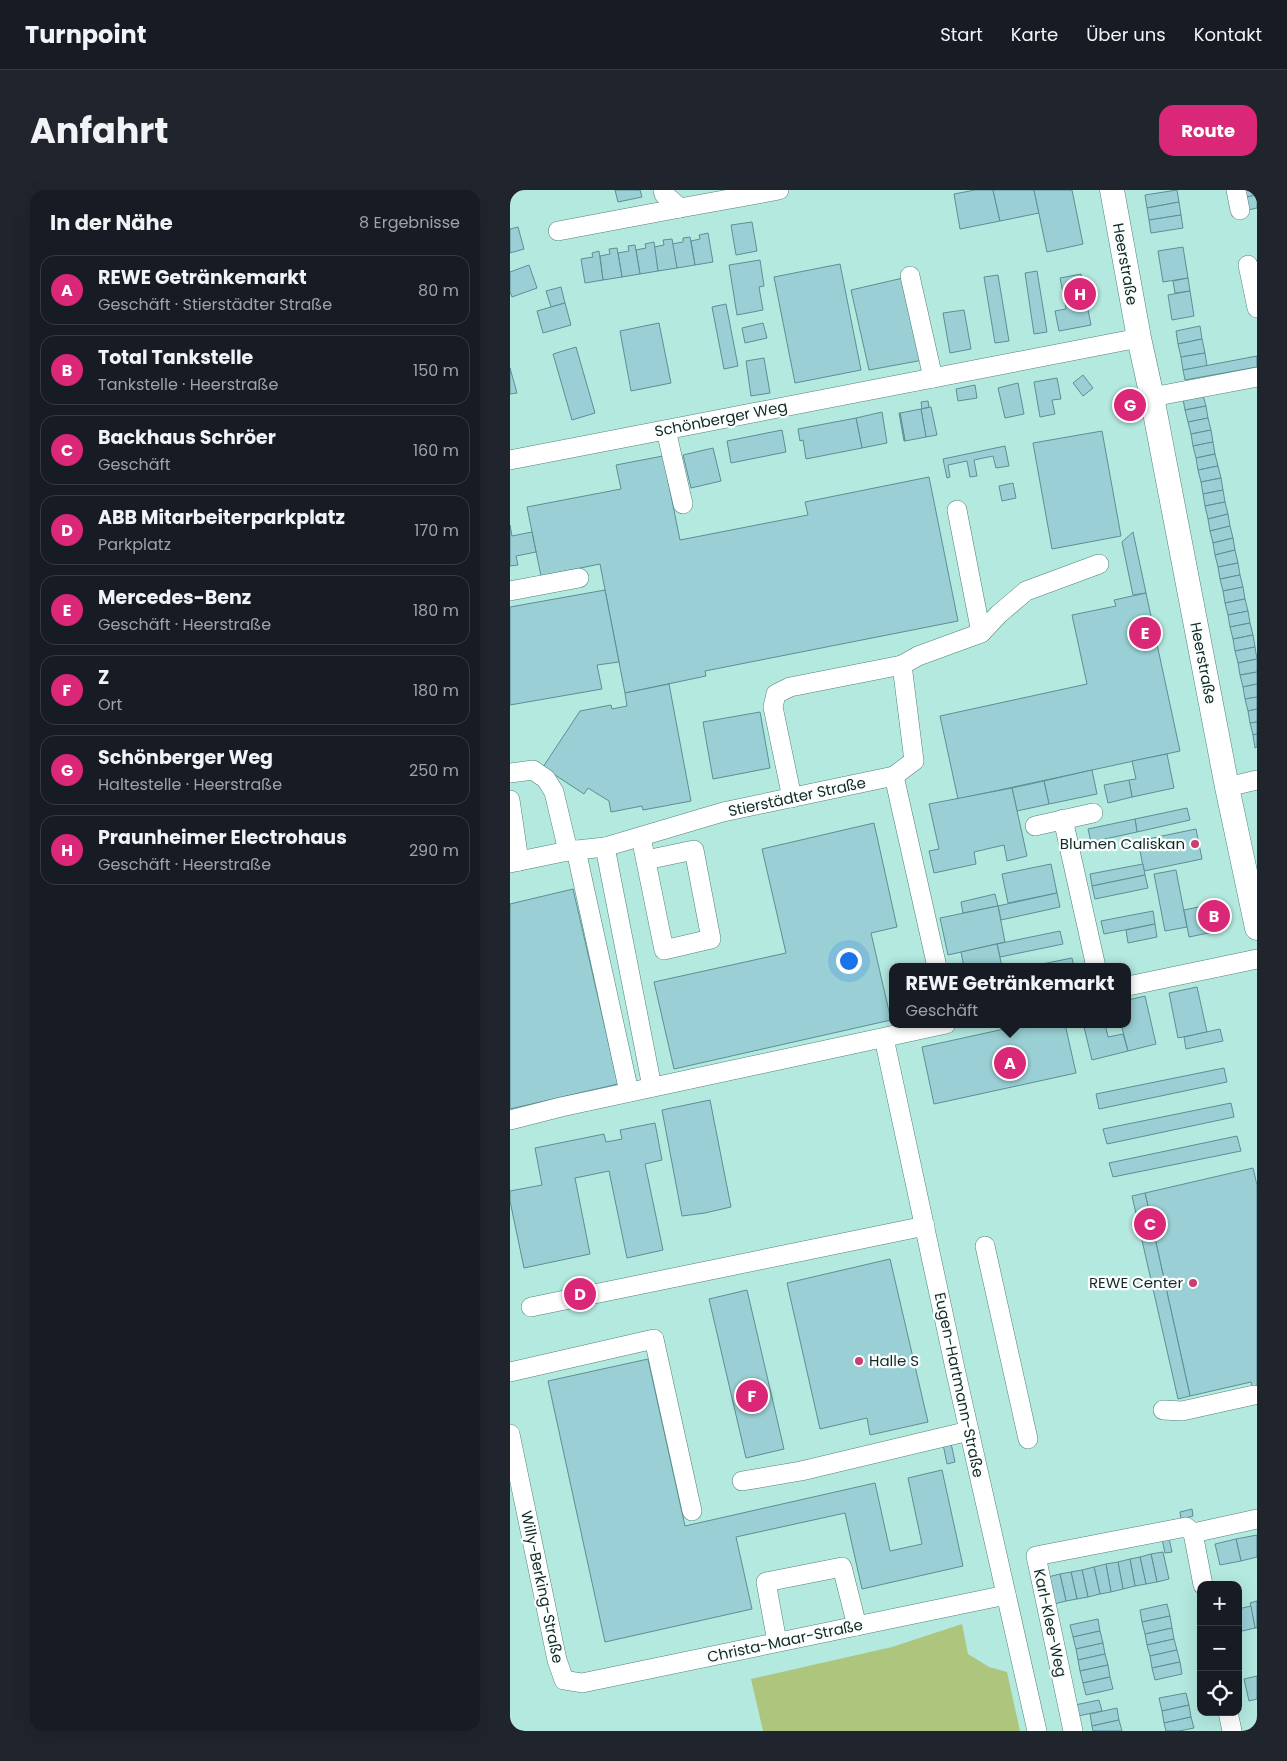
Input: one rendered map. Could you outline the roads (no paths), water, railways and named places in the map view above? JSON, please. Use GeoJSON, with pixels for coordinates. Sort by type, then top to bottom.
{"type":"FeatureCollection","features":[{"type":"Feature","properties":{"kind":"main road","name":"Heerstraße"},"geometry":{"type":"LineString","coordinates":[[1112,190],[1227,787],[1257,928]]}},
{"type":"Feature","properties":{"kind":"street"},"geometry":{"type":"LineString","coordinates":[[663,190],[664,194],[680,208]]}},
{"type":"Feature","properties":{"kind":"street"},"geometry":{"type":"LineString","coordinates":[[558,232],[779,190]]}},
{"type":"Feature","properties":{"kind":"street"},"geometry":{"type":"LineString","coordinates":[[1236,190],[1240,210]]}},
{"type":"Feature","properties":{"kind":"street"},"geometry":{"type":"LineString","coordinates":[[1248,265],[1257,308]]}},
{"type":"Feature","properties":{"kind":"street"},"geometry":{"type":"LineString","coordinates":[[910,276],[933,378]]}},
{"type":"Feature","properties":{"kind":"street","name":"Schönberger Weg"},"geometry":{"type":"LineString","coordinates":[[512,455],[666,430],[1139,338]]}},
{"type":"Feature","properties":{"kind":"street"},"geometry":{"type":"LineString","coordinates":[[1152,397],[1257,377]]}},
{"type":"Feature","properties":{"kind":"street"},"geometry":{"type":"LineString","coordinates":[[666,430],[683,504]]}},
{"type":"Feature","properties":{"kind":"street"},"geometry":{"type":"LineString","coordinates":[[957,510],[981,633]]}},
{"type":"Feature","properties":{"kind":"street"},"geometry":{"type":"LineString","coordinates":[[792,798],[773,707],[776,694],[790,687],[902,665],[918,656],[981,633],[999,614],[1026,591],[1099,564]]}},
{"type":"Feature","properties":{"kind":"street"},"geometry":{"type":"LineString","coordinates":[[510,591],[579,578]]}},
{"type":"Feature","properties":{"kind":"street"},"geometry":{"type":"LineString","coordinates":[[902,665],[914,761],[894,776],[936,963]]}},
{"type":"Feature","properties":{"kind":"street"},"geometry":{"type":"LineString","coordinates":[[510,773],[533,770],[546,779],[554,792],[572,851],[630,1092]]}},
{"type":"Feature","properties":{"kind":"street","name":"Stierstädter Straße"},"geometry":{"type":"LineString","coordinates":[[514,862],[605,847],[723,812],[894,776]]}},
{"type":"Feature","properties":{"kind":"street"},"geometry":{"type":"LineString","coordinates":[[1227,787],[1257,780]]}},
{"type":"Feature","properties":{"kind":"street"},"geometry":{"type":"LineString","coordinates":[[510,800],[514,862]]}},
{"type":"Feature","properties":{"kind":"street"},"geometry":{"type":"LineString","coordinates":[[1035,826],[1093,813]]}},
{"type":"Feature","properties":{"kind":"street"},"geometry":{"type":"LineString","coordinates":[[1063,820],[1095,963]]}},
{"type":"Feature","properties":{"kind":"street"},"geometry":{"type":"LineString","coordinates":[[641,836],[664,950],[711,939],[694,850],[646,860]]}},
{"type":"Feature","properties":{"kind":"street"},"geometry":{"type":"LineString","coordinates":[[605,847],[652,1087]]}},
{"type":"Feature","properties":{"kind":"street"},"geometry":{"type":"LineString","coordinates":[[1131,985],[1257,959]]}},
{"type":"Feature","properties":{"kind":"street"},"geometry":{"type":"LineString","coordinates":[[510,1120],[652,1087],[928,1028]]}},
{"type":"Feature","properties":{"kind":"street","name":"Eugen-Hartmann-Straße"},"geometry":{"type":"LineString","coordinates":[[884,1038],[1037,1731]]}},
{"type":"Feature","properties":{"kind":"street"},"geometry":{"type":"LineString","coordinates":[[531,1307],[925,1226]]}},
{"type":"Feature","properties":{"kind":"street"},"geometry":{"type":"LineString","coordinates":[[985,1246],[1028,1439]]}},
{"type":"Feature","properties":{"kind":"street"},"geometry":{"type":"LineString","coordinates":[[510,1372],[654,1339],[692,1511]]}},
{"type":"Feature","properties":{"kind":"street"},"geometry":{"type":"LineString","coordinates":[[1163,1410],[1182,1411],[1254,1395]]}},
{"type":"Feature","properties":{"kind":"street"},"geometry":{"type":"LineString","coordinates":[[742,1481],[801,1471],[970,1431]]}},
{"type":"Feature","properties":{"kind":"street","name":"Willy-Berking-Straße"},"geometry":{"type":"LineString","coordinates":[[510,1434],[556,1660],[564,1680]]}},
{"type":"Feature","properties":{"kind":"street","name":"Karl-Klee-Weg"},"geometry":{"type":"LineString","coordinates":[[1073,1731],[1036,1556],[1186,1527],[1193,1533],[1257,1519]]}},
{"type":"Feature","properties":{"kind":"street"},"geometry":{"type":"LineString","coordinates":[[1193,1533],[1202,1581]]}},
{"type":"Feature","properties":{"kind":"street"},"geometry":{"type":"LineString","coordinates":[[777,1642],[766,1582],[842,1567],[857,1626]]}},
{"type":"Feature","properties":{"kind":"street","name":"Christa-Maar-Straße"},"geometry":{"type":"LineString","coordinates":[[564,1680],[582,1683],[1006,1595]]}},
{"type":"Feature","properties":{"kind":"street"},"geometry":{"type":"LineString","coordinates":[[1229,1716],[1232,1731]]}},
{"type":"Feature","properties":{"kind":"place","name":"Praunheimer Electrohaus"},"geometry":{"type":"Point","coordinates":[1080,294]}},
{"type":"Feature","properties":{"kind":"place","name":"Schönberger Weg"},"geometry":{"type":"Point","coordinates":[1130,405]}},
{"type":"Feature","properties":{"kind":"place","name":"Mercedes-Benz"},"geometry":{"type":"Point","coordinates":[1145,633]}},
{"type":"Feature","properties":{"kind":"place","name":"Blumen Caliskan"},"geometry":{"type":"Point","coordinates":[1195,844]}},
{"type":"Feature","properties":{"kind":"place","name":"Total Tankstelle"},"geometry":{"type":"Point","coordinates":[1214,916]}},
{"type":"Feature","properties":{"kind":"place","name":"REWE Getränkemarkt"},"geometry":{"type":"Point","coordinates":[1010,1063]}},
{"type":"Feature","properties":{"kind":"place","name":"Backhaus Schröer"},"geometry":{"type":"Point","coordinates":[1150,1224]}},
{"type":"Feature","properties":{"kind":"place","name":"REWE Center"},"geometry":{"type":"Point","coordinates":[1193,1283]}},
{"type":"Feature","properties":{"kind":"place","name":"ABB Mitarbeiterparkplatz"},"geometry":{"type":"Point","coordinates":[580,1294]}},
{"type":"Feature","properties":{"kind":"place","name":"Halle S"},"geometry":{"type":"Point","coordinates":[859,1361]}},
{"type":"Feature","properties":{"kind":"place","name":"Z"},"geometry":{"type":"Point","coordinates":[752,1396]}}]}
